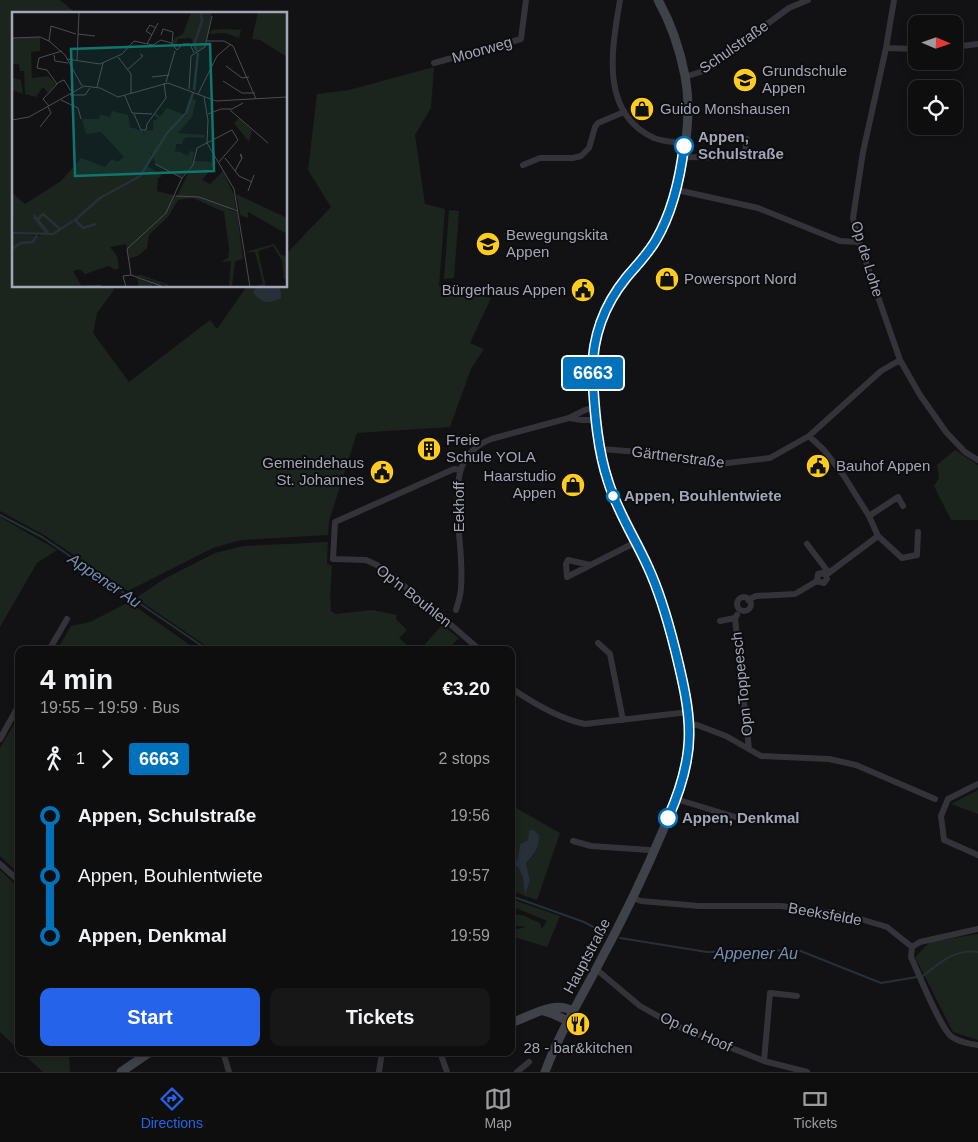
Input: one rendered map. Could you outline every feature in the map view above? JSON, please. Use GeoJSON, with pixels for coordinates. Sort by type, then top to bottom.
{"type":"FeatureCollection","features":[{"type":"Feature","properties":{"kind":"main road","name":"Hauptstraße"},"geometry":{"type":"LineString","coordinates":[[545,1072],[573,1011],[633,898],[676,799],[687,764],[690,724],[681,674],[662,604],[648,567],[613,495],[605,471],[595,407],[593,368],[596,338],[600,323],[610,301],[656,241],[668,217],[677,190],[683,157],[688,111],[685,77],[671,27],[658,0]]}},
{"type":"Feature","properties":{"kind":"main road"},"geometry":{"type":"LineString","coordinates":[[515,1021],[548,1008],[565,1007],[573,1011]]}},
{"type":"Feature","properties":{"kind":"main road"},"geometry":{"type":"LineString","coordinates":[[542,1010],[568,1021]]}},
{"type":"Feature","properties":{"kind":"main road"},"geometry":{"type":"LineString","coordinates":[[121,1072],[144,1056]]}},
{"type":"Feature","properties":{"kind":"street","name":"Moorweg"},"geometry":{"type":"LineString","coordinates":[[434,63],[521,39],[526,0]]}},
{"type":"Feature","properties":{"kind":"street"},"geometry":{"type":"LineString","coordinates":[[620,0],[612,66],[616,92],[624,112],[636,125],[654,138],[684,144]]}},
{"type":"Feature","properties":{"kind":"street","name":"Schulstraße"},"geometry":{"type":"LineString","coordinates":[[685,77],[703,71],[789,8],[808,0]]}},
{"type":"Feature","properties":{"kind":"street","name":"Op de Lohe"},"geometry":{"type":"LineString","coordinates":[[894,0],[886,48],[863,152],[853,218],[859,242],[900,360],[920,395],[946,432],[965,452],[978,460]]}},
{"type":"Feature","properties":{"kind":"street"},"geometry":{"type":"LineString","coordinates":[[963,46],[978,44]]}},
{"type":"Feature","properties":{"kind":"street"},"geometry":{"type":"LineString","coordinates":[[886,48],[908,49]]}},
{"type":"Feature","properties":{"kind":"street"},"geometry":{"type":"LineString","coordinates":[[523,165],[540,158],[581,156],[589,148],[598,123],[624,112]]}},
{"type":"Feature","properties":{"kind":"street"},"geometry":{"type":"LineString","coordinates":[[683,157],[744,158],[747,139]]}},
{"type":"Feature","properties":{"kind":"street"},"geometry":{"type":"LineString","coordinates":[[677,190],[758,208],[840,241],[859,242]]}},
{"type":"Feature","properties":{"kind":"street","name":"Gärtnerstraße"},"geometry":{"type":"LineString","coordinates":[[601,449],[652,453],[710,463],[732,463],[770,458],[809,436],[881,371],[900,360]]}},
{"type":"Feature","properties":{"kind":"street","name":"Eekhoff"},"geometry":{"type":"LineString","coordinates":[[456,610],[462,588],[457,487],[460,470],[467,457],[485,442],[569,418],[595,407]]}},
{"type":"Feature","properties":{"kind":"street","name":"Eekhoff"},"geometry":{"type":"LineString","coordinates":[[569,418],[597,420]]}},
{"type":"Feature","properties":{"kind":"street"},"geometry":{"type":"LineString","coordinates":[[809,436],[824,450],[844,476],[869,516],[878,536],[902,558],[917,555],[918,532]]}},
{"type":"Feature","properties":{"kind":"street","name":"Op'n Bouhlen"},"geometry":{"type":"LineString","coordinates":[[460,470],[454,469],[335,522],[333,558],[366,560],[377,565],[421,599],[475,646]]}},
{"type":"Feature","properties":{"kind":"street"},"geometry":{"type":"LineString","coordinates":[[869,516],[898,497],[903,506]]}},
{"type":"Feature","properties":{"kind":"street"},"geometry":{"type":"LineString","coordinates":[[827,574],[878,536]]}},
{"type":"Feature","properties":{"kind":"street"},"geometry":{"type":"LineString","coordinates":[[590,566],[636,542]]}},
{"type":"Feature","properties":{"kind":"street"},"geometry":{"type":"LineString","coordinates":[[720,621],[735,618],[740,610],[737,606],[739,599],[744,598],[748,600],[756,596],[796,594],[817,581],[824,583],[827,579],[827,574],[807,544]]}},
{"type":"Feature","properties":{"kind":"street","name":"Opn Toppeesch"},"geometry":{"type":"LineString","coordinates":[[735,618],[749,749]]}},
{"type":"Feature","properties":{"kind":"street"},"geometry":{"type":"LineString","coordinates":[[51,646],[67,619]]}},
{"type":"Feature","properties":{"kind":"street"},"geometry":{"type":"LineString","coordinates":[[598,643],[610,654],[622,720]]}},
{"type":"Feature","properties":{"kind":"street"},"geometry":{"type":"LineString","coordinates":[[515,690],[551,712],[573,722],[585,724],[689,712]]}},
{"type":"Feature","properties":{"kind":"street"},"geometry":{"type":"LineString","coordinates":[[0,739],[15,712]]}},
{"type":"Feature","properties":{"kind":"street","name":"Opn Toppeesch"},"geometry":{"type":"LineString","coordinates":[[690,724],[726,736],[761,756],[829,759],[856,765],[935,799]]}},
{"type":"Feature","properties":{"kind":"street"},"geometry":{"type":"LineString","coordinates":[[978,784],[948,799],[941,816],[944,840],[978,855]]}},
{"type":"Feature","properties":{"kind":"street"},"geometry":{"type":"LineString","coordinates":[[676,799],[736,817]]}},
{"type":"Feature","properties":{"kind":"street"},"geometry":{"type":"LineString","coordinates":[[573,841],[591,846],[649,850],[654,852]]}},
{"type":"Feature","properties":{"kind":"street"},"geometry":{"type":"LineString","coordinates":[[0,864],[15,877]]}},
{"type":"Feature","properties":{"kind":"street","name":"Beeksfelde"},"geometry":{"type":"LineString","coordinates":[[633,898],[641,901],[699,906],[781,906],[847,915],[887,927],[912,947]]}},
{"type":"Feature","properties":{"kind":"street"},"geometry":{"type":"LineString","coordinates":[[978,929],[920,942],[912,947],[910,957],[950,1036],[967,1044],[978,1045]]}},
{"type":"Feature","properties":{"kind":"street","name":"Op de Hoof"},"geometry":{"type":"LineString","coordinates":[[596,969],[640,1006],[674,1025],[764,1061],[807,1072]]}},
{"type":"Feature","properties":{"kind":"street"},"geometry":{"type":"LineString","coordinates":[[764,1061],[770,993],[798,996]]}},
{"type":"Feature","properties":{"kind":"street"},"geometry":{"type":"LineString","coordinates":[[224,1056],[229,1072]]}},
{"type":"Feature","properties":{"kind":"street"},"geometry":{"type":"LineString","coordinates":[[379,1072],[381,1056]]}},
{"type":"Feature","properties":{"kind":"street"},"geometry":{"type":"LineString","coordinates":[[441,1056],[447,1072]]}},
{"type":"Feature","properties":{"kind":"street"},"geometry":{"type":"LineString","coordinates":[[516,1072],[529,1062]]}},
{"type":"Feature","properties":{"kind":"shaded area"},"geometry":{"type":"Polygon","coordinates":[[[0,0],[60,0],[75,12],[12,12],[12,288],[112,288],[114,290],[97,313],[93,333],[129,382],[210,320],[217,329],[246,288],[256,288],[254,292],[281,291],[280,288],[288,288],[288,252],[331,207],[308,170],[317,94],[349,90],[434,67],[431,108],[415,135],[425,204],[445,209],[439,286],[491,298],[470,343],[484,349],[471,369],[450,427],[357,433],[329,521],[328,535],[241,540],[213,548],[128,591],[44,535],[0,511],[0,0]]]}},
{"type":"Feature","properties":{"kind":"shaded area"},"geometry":{"type":"Polygon","coordinates":[[[449,210],[459,211],[454,278],[444,279],[449,210]]]}},
{"type":"Feature","properties":{"kind":"shaded area"},"geometry":{"type":"Polygon","coordinates":[[[256,288],[280,288],[281,298],[273,302],[266,302],[259,299],[253,292],[256,288]]]}},
{"type":"Feature","properties":{"kind":"shaded area"},"geometry":{"type":"Polygon","coordinates":[[[955,450],[978,465],[978,520],[951,520],[934,486],[939,478],[937,465],[955,450]]]}},
{"type":"Feature","properties":{"kind":"shaded area"},"geometry":{"type":"Polygon","coordinates":[[[0,517],[57,550],[37,563],[0,627],[0,517]]]}},
{"type":"Feature","properties":{"kind":"shaded area"},"geometry":{"type":"Polygon","coordinates":[[[328,542],[327,563],[332,566],[331,611],[336,614],[372,610],[397,615],[396,619],[407,630],[399,638],[408,646],[206,646],[136,598],[164,579],[215,553],[243,546],[328,542]]]}},
{"type":"Feature","properties":{"kind":"shaded area"},"geometry":{"type":"Polygon","coordinates":[[[129,602],[191,646],[59,646],[71,626],[90,622],[129,602]]]}},
{"type":"Feature","properties":{"kind":"shaded area"},"geometry":{"type":"Polygon","coordinates":[[[442,625],[459,638],[451,646],[424,646],[442,625]]]}},
{"type":"Feature","properties":{"kind":"shaded area"},"geometry":{"type":"Polygon","coordinates":[[[15,723],[15,870],[0,856],[0,748],[15,723]]]}},
{"type":"Feature","properties":{"kind":"shaded area"},"geometry":{"type":"Polygon","coordinates":[[[978,790],[978,814],[951,804],[978,790]]]}},
{"type":"Feature","properties":{"kind":"shaded area"},"geometry":{"type":"Polygon","coordinates":[[[515,807],[560,833],[537,900],[525,896],[530,880],[526,863],[534,855],[528,840],[520,844],[518,859],[515,861],[515,807]]]}},
{"type":"Feature","properties":{"kind":"shaded area"},"geometry":{"type":"Polygon","coordinates":[[[533,830],[539,835],[539,840],[536,850],[526,863],[530,880],[525,896],[523,878],[518,867],[515,866],[515,860],[518,859],[520,844],[528,840],[529,831],[533,830]]]}},
{"type":"Feature","properties":{"kind":"shaded area"},"geometry":{"type":"Polygon","coordinates":[[[515,866],[518,867],[523,878],[525,896],[515,892],[515,866]]]}},
{"type":"Feature","properties":{"kind":"shaded area"},"geometry":{"type":"Polygon","coordinates":[[[0,870],[15,884],[15,1046],[0,1032],[0,870]]]}},
{"type":"Feature","properties":{"kind":"shaded area"},"geometry":{"type":"Polygon","coordinates":[[[515,900],[560,916],[547,947],[515,937],[515,929],[526,927],[515,926],[515,914],[522,915],[540,923],[542,929],[547,921],[515,908],[515,900]]]}},
{"type":"Feature","properties":{"kind":"shaded area"},"geometry":{"type":"Polygon","coordinates":[[[978,934],[978,1040],[953,1032],[915,957],[930,942],[978,934]]]}},
{"type":"Feature","properties":{"kind":"shaded area"},"geometry":{"type":"Polygon","coordinates":[[[25,1056],[69,1056],[70,1072],[43,1072],[25,1056]]]}},
{"type":"Feature","properties":{"kind":"waterway","name":"Appener Au"},"geometry":{"type":"LineString","coordinates":[[0,515],[42,537],[202,646]]}},
{"type":"Feature","properties":{"kind":"waterway","name":"Appener Au"},"geometry":{"type":"LineString","coordinates":[[515,897],[584,922],[606,934]]}},
{"type":"Feature","properties":{"kind":"waterway","name":"Appener Au"},"geometry":{"type":"LineString","coordinates":[[620,938],[707,952],[798,950],[881,983],[917,977]]}},
{"type":"Feature","properties":{"kind":"waterway","name":"Appener Au"},"geometry":{"type":"LineString","coordinates":[[923,976],[948,958],[962,953],[978,952]]}},
{"type":"Feature","properties":{"kind":"bus line","name":"6663"},"geometry":{"type":"LineString","coordinates":[[668,818],[687,764],[690,724],[686,694],[655,583],[622,516],[608,481],[597,420],[593,368],[596,338],[600,323],[610,301],[624,280],[656,241],[668,217],[677,190],[684,146]]}},
{"type":"Feature","properties":{"kind":"place","name":"Grundschule Appen"},"geometry":{"type":"Point","coordinates":[745,80]}},
{"type":"Feature","properties":{"kind":"place","name":"Guido Monshausen"},"geometry":{"type":"Point","coordinates":[642,109]}},
{"type":"Feature","properties":{"kind":"place","name":"Appen, Schulstraße"},"geometry":{"type":"Point","coordinates":[684,146]}},
{"type":"Feature","properties":{"kind":"place","name":"Bewegungskita Appen"},"geometry":{"type":"Point","coordinates":[488,244]}},
{"type":"Feature","properties":{"kind":"place","name":"Powersport Nord"},"geometry":{"type":"Point","coordinates":[667,279]}},
{"type":"Feature","properties":{"kind":"place","name":"Bürgerhaus Appen"},"geometry":{"type":"Point","coordinates":[583,290]}},
{"type":"Feature","properties":{"kind":"place","name":"Freie Schule YOLA"},"geometry":{"type":"Point","coordinates":[429,449]}},
{"type":"Feature","properties":{"kind":"place","name":"Bauhof Appen"},"geometry":{"type":"Point","coordinates":[818,466]}},
{"type":"Feature","properties":{"kind":"place","name":"Gemeindehaus St. Johannes"},"geometry":{"type":"Point","coordinates":[382,472]}},
{"type":"Feature","properties":{"kind":"place","name":"Haarstudio Appen"},"geometry":{"type":"Point","coordinates":[573,485]}},
{"type":"Feature","properties":{"kind":"place","name":"Appen, Bouhlentwiete"},"geometry":{"type":"Point","coordinates":[613,496]}},
{"type":"Feature","properties":{"kind":"place","name":"Appen, Denkmal"},"geometry":{"type":"Point","coordinates":[668,818]}},
{"type":"Feature","properties":{"kind":"place","name":"28 - bar&kitchen"},"geometry":{"type":"Point","coordinates":[578,1024]}}]}
